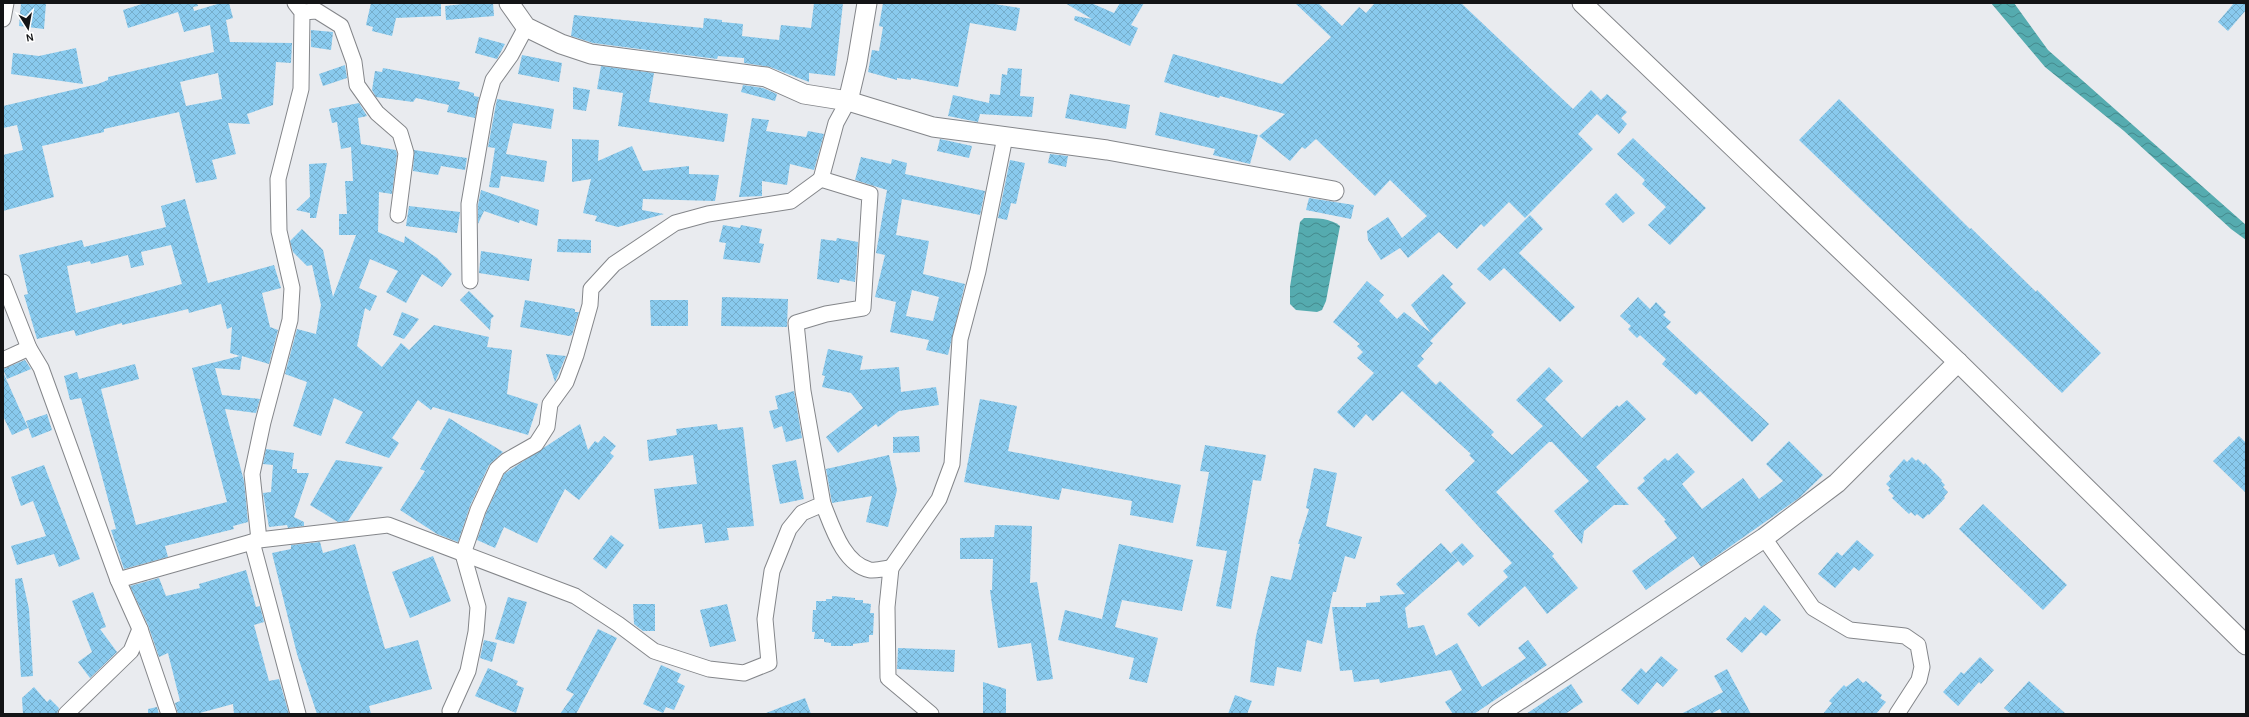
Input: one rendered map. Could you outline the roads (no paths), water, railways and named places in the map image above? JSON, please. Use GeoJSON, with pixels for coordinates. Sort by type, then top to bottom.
{"type":"FeatureCollection","features":[{"type":"Feature","properties":{"kind":"street"},"geometry":{"type":"LineString","coordinates":[[3,19],[6,3]]}},
{"type":"Feature","properties":{"kind":"street"},"geometry":{"type":"LineString","coordinates":[[509,3],[526,27],[562,44],[591,54],[766,77],[804,94],[848,101],[933,127],[1107,150],[1334,191]]}},
{"type":"Feature","properties":{"kind":"street"},"geometry":{"type":"LineString","coordinates":[[450,711],[468,671],[476,632],[478,607],[464,554],[478,510],[497,470],[506,461],[536,444],[547,426],[550,404],[566,382],[576,356],[590,306],[591,289],[614,264],[675,224],[708,214],[791,201],[820,179],[836,122],[848,101],[857,63],[866,3]]}},
{"type":"Feature","properties":{"kind":"street"},"geometry":{"type":"LineString","coordinates":[[1582,3],[1958,362],[2246,645]]}},
{"type":"Feature","properties":{"kind":"street"},"geometry":{"type":"LineString","coordinates":[[298,714],[255,541],[252,474],[263,422],[290,320],[292,288],[280,231],[278,179],[301,89],[298,8],[316,11],[341,26],[354,62],[357,85],[377,113],[400,133],[406,153],[398,215]]}},
{"type":"Feature","properties":{"kind":"street"},"geometry":{"type":"LineString","coordinates":[[470,281],[469,204],[486,105],[493,80],[511,55],[526,27]]}},
{"type":"Feature","properties":{"kind":"street"},"geometry":{"type":"LineString","coordinates":[[931,714],[888,678],[887,607],[891,568],[939,499],[952,464],[960,339],[978,271],[1004,137]]}},
{"type":"Feature","properties":{"kind":"street"},"geometry":{"type":"LineString","coordinates":[[820,179],[870,194],[863,308],[826,314],[796,323],[803,391],[823,504],[834,529],[851,560],[870,570],[891,568]]}},
{"type":"Feature","properties":{"kind":"street"},"geometry":{"type":"LineString","coordinates":[[3,282],[29,348],[40,368],[118,580],[140,629],[169,714]]}},
{"type":"Feature","properties":{"kind":"street"},"geometry":{"type":"LineString","coordinates":[[3,360],[29,348]]}},
{"type":"Feature","properties":{"kind":"street"},"geometry":{"type":"LineString","coordinates":[[1498,714],[1764,538],[1837,483],[1958,362]]}},
{"type":"Feature","properties":{"kind":"street"},"geometry":{"type":"LineString","coordinates":[[118,580],[255,541],[388,525],[575,596],[618,624],[654,651],[709,669],[744,673],[769,664],[765,619],[772,571],[789,529],[802,513],[823,504]]}},
{"type":"Feature","properties":{"kind":"street"},"geometry":{"type":"LineString","coordinates":[[1764,538],[1813,608],[1850,630],[1906,636],[1918,645],[1922,667],[1919,680],[1897,714]]}},
{"type":"Feature","properties":{"kind":"street"},"geometry":{"type":"LineString","coordinates":[[66,714],[131,651],[140,629]]}},
{"type":"Feature","properties":{"kind":"water"},"geometry":{"type":"Polygon","coordinates":[[[1991,3],[2014,3],[2048,50],[2246,225],[2246,240],[2231,229],[2124,131],[2045,67],[1991,3]]]}},
{"type":"Feature","properties":{"kind":"water"},"geometry":{"type":"Polygon","coordinates":[[[1304,218],[1328,220],[1340,226],[1326,301],[1322,310],[1317,312],[1296,310],[1290,304],[1290,287],[1300,222],[1304,218]]]}}]}
